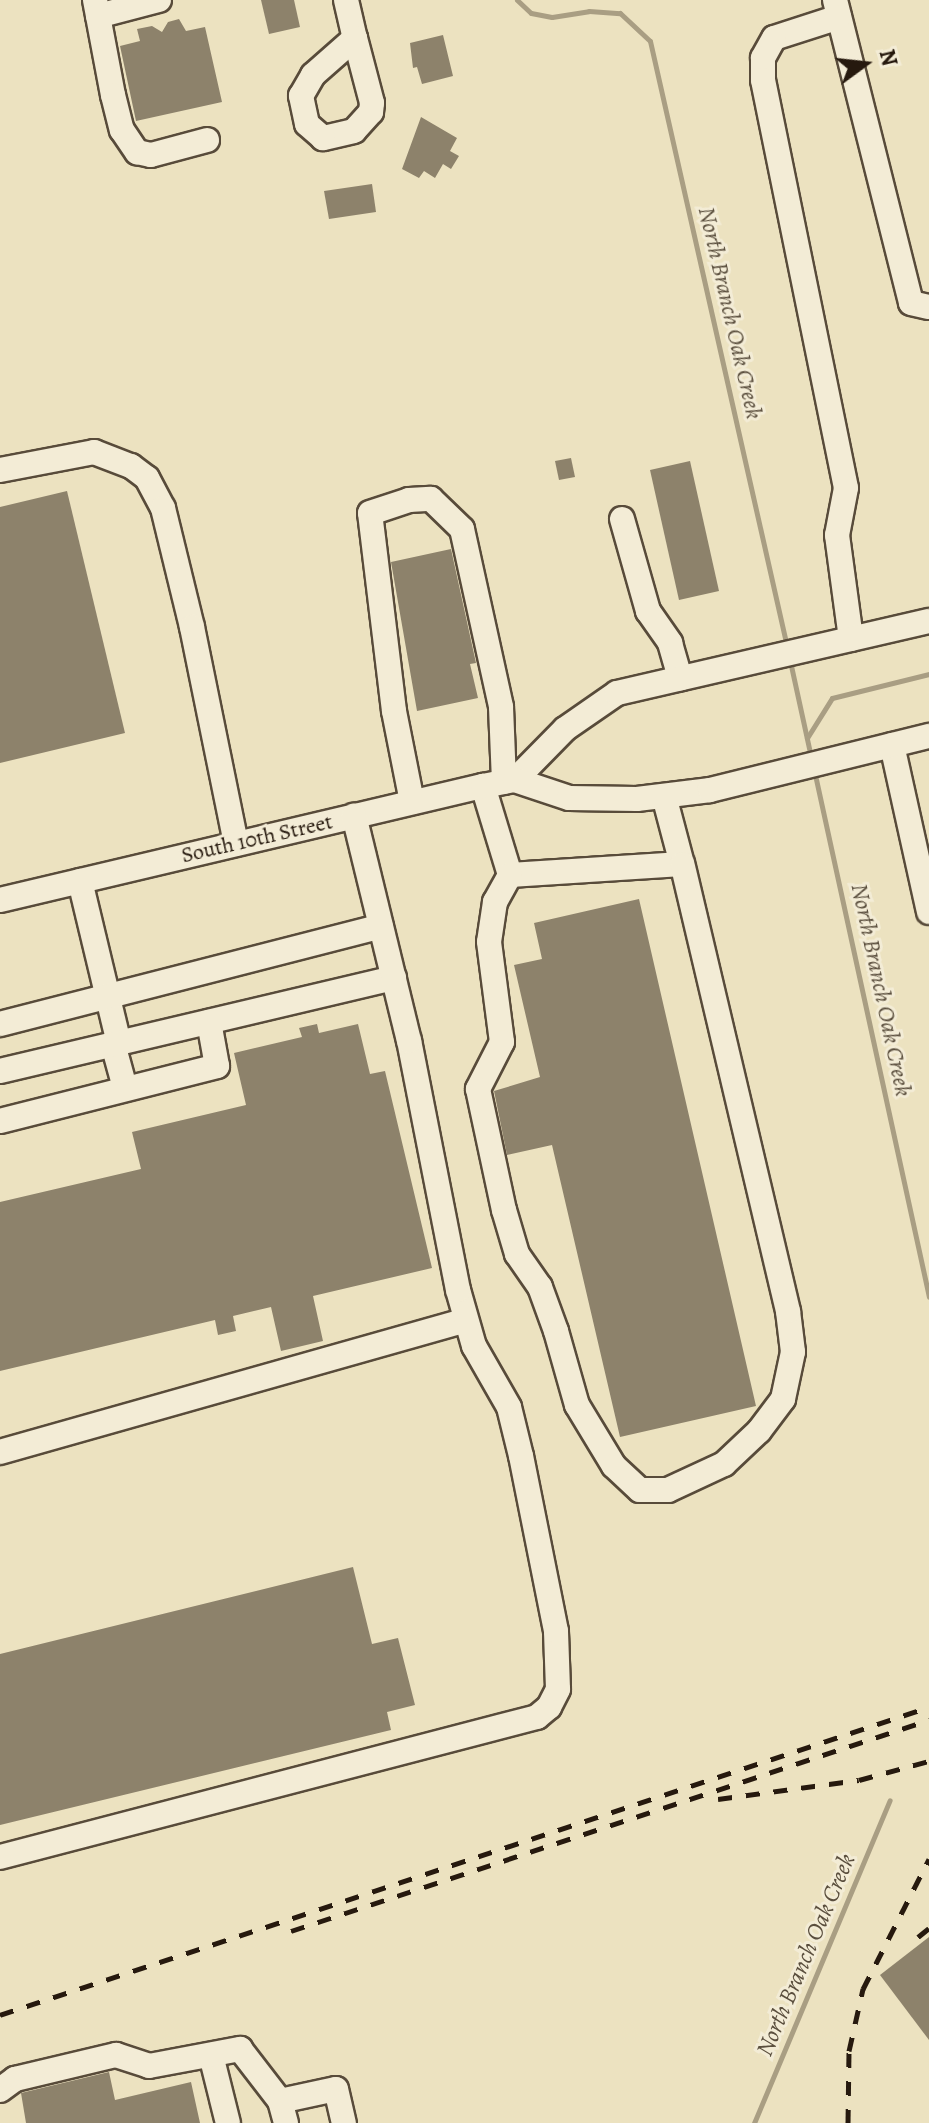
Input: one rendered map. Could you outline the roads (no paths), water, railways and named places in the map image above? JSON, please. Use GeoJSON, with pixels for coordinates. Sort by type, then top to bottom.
{"type":"FeatureCollection","features":[{"type":"Feature","properties":{"kind":"street"},"geometry":{"type":"LineString","coordinates":[[159,0],[97,8],[122,130],[137,152],[151,155],[207,140]]}},
{"type":"Feature","properties":{"kind":"street"},"geometry":{"type":"LineString","coordinates":[[346,0],[355,38]]}},
{"type":"Feature","properties":{"kind":"street"},"geometry":{"type":"LineString","coordinates":[[851,639],[837,535],[846,488],[763,80],[763,58],[774,38],[837,8],[911,303],[929,307]]}},
{"type":"Feature","properties":{"kind":"street"},"geometry":{"type":"LineString","coordinates":[[0,470],[94,452],[131,466],[147,478],[163,508],[181,582],[236,844]]}},
{"type":"Feature","properties":{"kind":"street"},"geometry":{"type":"LineString","coordinates":[[412,802],[394,711],[370,513],[409,500],[431,499],[462,529],[501,707],[500,783],[510,875],[495,902],[489,942],[502,1042],[478,1089],[504,1210],[517,1254],[540,1287],[577,1405],[614,1466],[640,1490],[668,1490],[724,1464],[759,1431],[783,1399],[793,1352],[788,1311],[664,796]]}},
{"type":"Feature","properties":{"kind":"street"},"geometry":{"type":"LineString","coordinates":[[622,519],[648,611],[670,643],[680,679]]}},
{"type":"Feature","properties":{"kind":"street"},"geometry":{"type":"LineString","coordinates":[[500,783],[565,729],[617,693],[929,621]]}},
{"type":"Feature","properties":{"kind":"street"},"geometry":{"type":"LineString","coordinates":[[500,783],[569,798],[664,796],[929,736]]}},
{"type":"Feature","properties":{"kind":"street"},"geometry":{"type":"LineString","coordinates":[[892,745],[929,912]]}},
{"type":"Feature","properties":{"kind":"street","name":"South 10th Street"},"geometry":{"type":"LineString","coordinates":[[0,900],[500,783]]}},
{"type":"Feature","properties":{"kind":"street"},"geometry":{"type":"LineString","coordinates":[[0,1857],[537,1717],[549,1707],[558,1689],[556,1631],[509,1407],[466,1320],[394,978],[354,816]]}},
{"type":"Feature","properties":{"kind":"street"},"geometry":{"type":"LineString","coordinates":[[510,875],[682,864]]}},
{"type":"Feature","properties":{"kind":"street"},"geometry":{"type":"LineString","coordinates":[[80,881],[108,996],[125,1088]]}},
{"type":"Feature","properties":{"kind":"street"},"geometry":{"type":"LineString","coordinates":[[0,1024],[381,926]]}},
{"type":"Feature","properties":{"kind":"street"},"geometry":{"type":"LineString","coordinates":[[0,1071],[394,978]]}},
{"type":"Feature","properties":{"kind":"street"},"geometry":{"type":"LineString","coordinates":[[0,1121],[217,1066],[209,1022]]}},
{"type":"Feature","properties":{"kind":"street"},"geometry":{"type":"LineString","coordinates":[[0,1452],[466,1320]]}},
{"type":"Feature","properties":{"kind":"street"},"geometry":{"type":"LineString","coordinates":[[0,2090],[15,2079],[116,2055],[149,2066],[240,2049],[283,2112],[336,2089],[344,2123]]}},
{"type":"Feature","properties":{"kind":"street"},"geometry":{"type":"LineString","coordinates":[[211,2055],[228,2123]]}},
{"type":"Feature","properties":{"kind":"waterway","name":"North Branch Oak Creek"},"geometry":{"type":"LineString","coordinates":[[517,0],[531,13],[552,17],[589,11],[620,13],[650,41],[787,647]]}},
{"type":"Feature","properties":{"kind":"waterway","name":"North Branch Oak Creek"},"geometry":{"type":"LineString","coordinates":[[790,661],[811,757]]}},
{"type":"Feature","properties":{"kind":"waterway","name":"North Branch Oak Creek"},"geometry":{"type":"LineString","coordinates":[[807,738],[832,698],[929,674]]}},
{"type":"Feature","properties":{"kind":"waterway","name":"North Branch Oak Creek"},"geometry":{"type":"LineString","coordinates":[[814,770],[929,1297]]}},
{"type":"Feature","properties":{"kind":"waterway","name":"North Branch Oak Creek"},"geometry":{"type":"LineString","coordinates":[[754,2123],[890,1800]]}},
{"type":"Feature","properties":{"kind":"railway"},"geometry":{"type":"LineString","coordinates":[[0,2015],[929,1707]]}},
{"type":"Feature","properties":{"kind":"railway"},"geometry":{"type":"LineString","coordinates":[[291,1931],[929,1720]]}},
{"type":"Feature","properties":{"kind":"railway"},"geometry":{"type":"LineString","coordinates":[[718,1799],[859,1780],[929,1761]]}},
{"type":"Feature","properties":{"kind":"railway"},"geometry":{"type":"LineString","coordinates":[[848,2123],[849,2051],[863,1989],[929,1859]]}},
{"type":"Feature","properties":{"kind":"railway"},"geometry":{"type":"LineString","coordinates":[[918,1937],[929,1928]]}}]}
